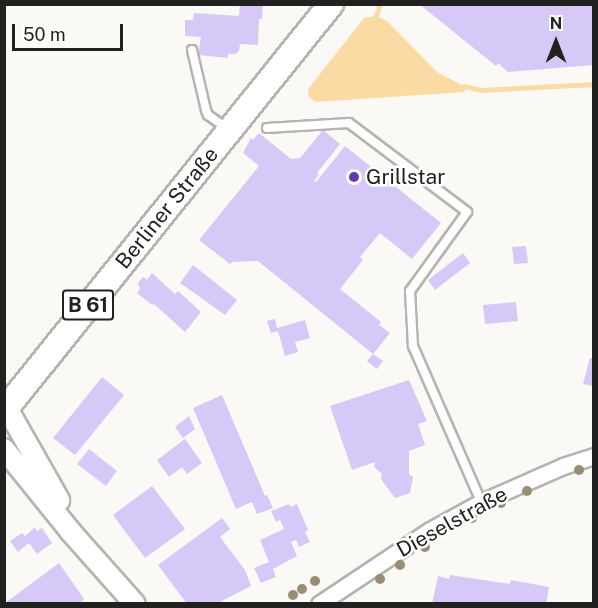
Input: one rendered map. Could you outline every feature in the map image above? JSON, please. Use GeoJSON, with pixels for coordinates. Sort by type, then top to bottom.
{"type":"FeatureCollection","features":[{"type":"Feature","properties":{"kind":"main road","name":"Berliner Straße"},"geometry":{"type":"LineString","coordinates":[[6,407],[331,4]]}},
{"type":"Feature","properties":{"kind":"street"},"geometry":{"type":"LineString","coordinates":[[6,407],[52,489],[97,560]]}},
{"type":"Feature","properties":{"kind":"street"},"geometry":{"type":"LineString","coordinates":[[4,449],[135,603]]}},
{"type":"Feature","properties":{"kind":"street","name":"Dieselstraße"},"geometry":{"type":"LineString","coordinates":[[319,603],[430,530],[481,502],[563,466],[594,456]]}},
{"type":"Feature","properties":{"kind":"lane"},"geometry":{"type":"LineString","coordinates":[[192,50],[208,115],[230,130]]}},
{"type":"Feature","properties":{"kind":"lane"},"geometry":{"type":"LineString","coordinates":[[267,128],[348,123],[467,212],[410,291],[413,346],[481,502]]}},
{"type":"Feature","properties":{"kind":"shaded area"},"geometry":{"type":"Polygon","coordinates":[[[376,16],[387,21],[437,72],[464,86],[465,92],[315,102],[309,97],[308,89],[364,18],[376,16]]]}},
{"type":"Feature","properties":{"kind":"building"},"geometry":{"type":"Polygon","coordinates":[[[240,4],[263,4],[262,19],[259,19],[258,45],[240,44],[239,51],[235,54],[228,54],[228,58],[198,55],[201,37],[185,36],[185,20],[193,20],[194,13],[239,16],[240,4]]]}},
{"type":"Feature","properties":{"kind":"building"},"geometry":{"type":"Polygon","coordinates":[[[419,4],[594,4],[594,65],[508,72],[498,63],[496,66],[419,4]]]}},
{"type":"Feature","properties":{"kind":"building"},"geometry":{"type":"Polygon","coordinates":[[[323,130],[340,144],[317,173],[319,174],[314,181],[316,182],[345,146],[441,223],[412,259],[380,233],[360,257],[363,260],[340,289],[381,322],[379,325],[390,333],[373,354],[258,261],[230,264],[199,240],[259,166],[243,153],[251,138],[253,140],[259,133],[291,159],[300,158],[323,130]]]}},
{"type":"Feature","properties":{"kind":"building"},"geometry":{"type":"Polygon","coordinates":[[[526,246],[528,263],[514,264],[512,247],[526,246]]]}},
{"type":"Feature","properties":{"kind":"building"},"geometry":{"type":"Polygon","coordinates":[[[463,253],[470,263],[435,290],[428,280],[463,253]]]}},
{"type":"Feature","properties":{"kind":"building"},"geometry":{"type":"Polygon","coordinates":[[[193,265],[237,300],[225,315],[180,283],[193,265]]]}},
{"type":"Feature","properties":{"kind":"building"},"geometry":{"type":"Polygon","coordinates":[[[152,273],[175,294],[178,291],[201,312],[185,332],[154,304],[152,305],[137,293],[140,289],[138,283],[143,277],[147,280],[152,273]]]}},
{"type":"Feature","properties":{"kind":"building"},"geometry":{"type":"Polygon","coordinates":[[[516,302],[518,321],[485,324],[483,305],[516,302]]]}},
{"type":"Feature","properties":{"kind":"building"},"geometry":{"type":"Polygon","coordinates":[[[275,319],[277,328],[305,320],[310,338],[295,342],[298,352],[285,356],[278,331],[271,333],[267,321],[275,319]]]}},
{"type":"Feature","properties":{"kind":"building"},"geometry":{"type":"Polygon","coordinates":[[[373,354],[383,361],[377,369],[367,361],[373,354]]]}},
{"type":"Feature","properties":{"kind":"building"},"geometry":{"type":"Polygon","coordinates":[[[590,358],[594,358],[594,386],[583,384],[590,358]]]}},
{"type":"Feature","properties":{"kind":"building"},"geometry":{"type":"Polygon","coordinates":[[[102,377],[124,395],[75,455],[53,438],[102,377]]]}},
{"type":"Feature","properties":{"kind":"building"},"geometry":{"type":"Polygon","coordinates":[[[409,380],[427,421],[418,424],[425,445],[409,451],[409,474],[413,477],[410,493],[395,498],[381,479],[382,474],[374,467],[375,462],[352,470],[330,406],[409,380]]]}},
{"type":"Feature","properties":{"kind":"building"},"geometry":{"type":"Polygon","coordinates":[[[222,395],[265,496],[267,495],[273,508],[257,514],[252,502],[236,509],[193,408],[222,395]]]}},
{"type":"Feature","properties":{"kind":"building"},"geometry":{"type":"Polygon","coordinates":[[[189,416],[195,429],[183,438],[175,427],[189,416]]]}},
{"type":"Feature","properties":{"kind":"building"},"geometry":{"type":"Polygon","coordinates":[[[185,439],[202,463],[187,474],[182,467],[169,477],[157,460],[185,439]]]}},
{"type":"Feature","properties":{"kind":"building"},"geometry":{"type":"Polygon","coordinates":[[[89,449],[117,471],[106,486],[77,464],[89,449]]]}},
{"type":"Feature","properties":{"kind":"building"},"geometry":{"type":"Polygon","coordinates":[[[152,486],[185,529],[145,558],[113,515],[152,486]]]}},
{"type":"Feature","properties":{"kind":"building"},"geometry":{"type":"Polygon","coordinates":[[[289,504],[291,507],[297,504],[308,530],[305,532],[310,542],[299,547],[296,540],[291,542],[297,556],[273,569],[276,577],[261,583],[254,568],[269,562],[260,540],[284,529],[280,520],[276,522],[271,511],[289,504]]]}},
{"type":"Feature","properties":{"kind":"building"},"geometry":{"type":"Polygon","coordinates":[[[222,518],[230,529],[220,537],[245,570],[251,586],[216,604],[187,604],[158,565],[222,518]]]}},
{"type":"Feature","properties":{"kind":"building"},"geometry":{"type":"Polygon","coordinates":[[[35,527],[37,531],[42,528],[52,543],[37,554],[29,543],[18,552],[10,541],[22,533],[25,536],[35,527]]]}},
{"type":"Feature","properties":{"kind":"building"},"geometry":{"type":"Polygon","coordinates":[[[59,563],[84,599],[79,604],[4,604],[59,563]]]}},
{"type":"Feature","properties":{"kind":"building"},"geometry":{"type":"Polygon","coordinates":[[[450,575],[510,584],[511,580],[549,587],[546,604],[432,604],[438,576],[449,579],[450,575]]]}},
{"type":"Feature","properties":{"kind":"waterway"},"geometry":{"type":"LineString","coordinates":[[376,16],[380,4]]}},
{"type":"Feature","properties":{"kind":"waterway"},"geometry":{"type":"LineString","coordinates":[[464,86],[481,90],[594,84]]}},
{"type":"Feature","properties":{"kind":"place","name":"Grillstar"},"geometry":{"type":"Point","coordinates":[354,177]}}]}
